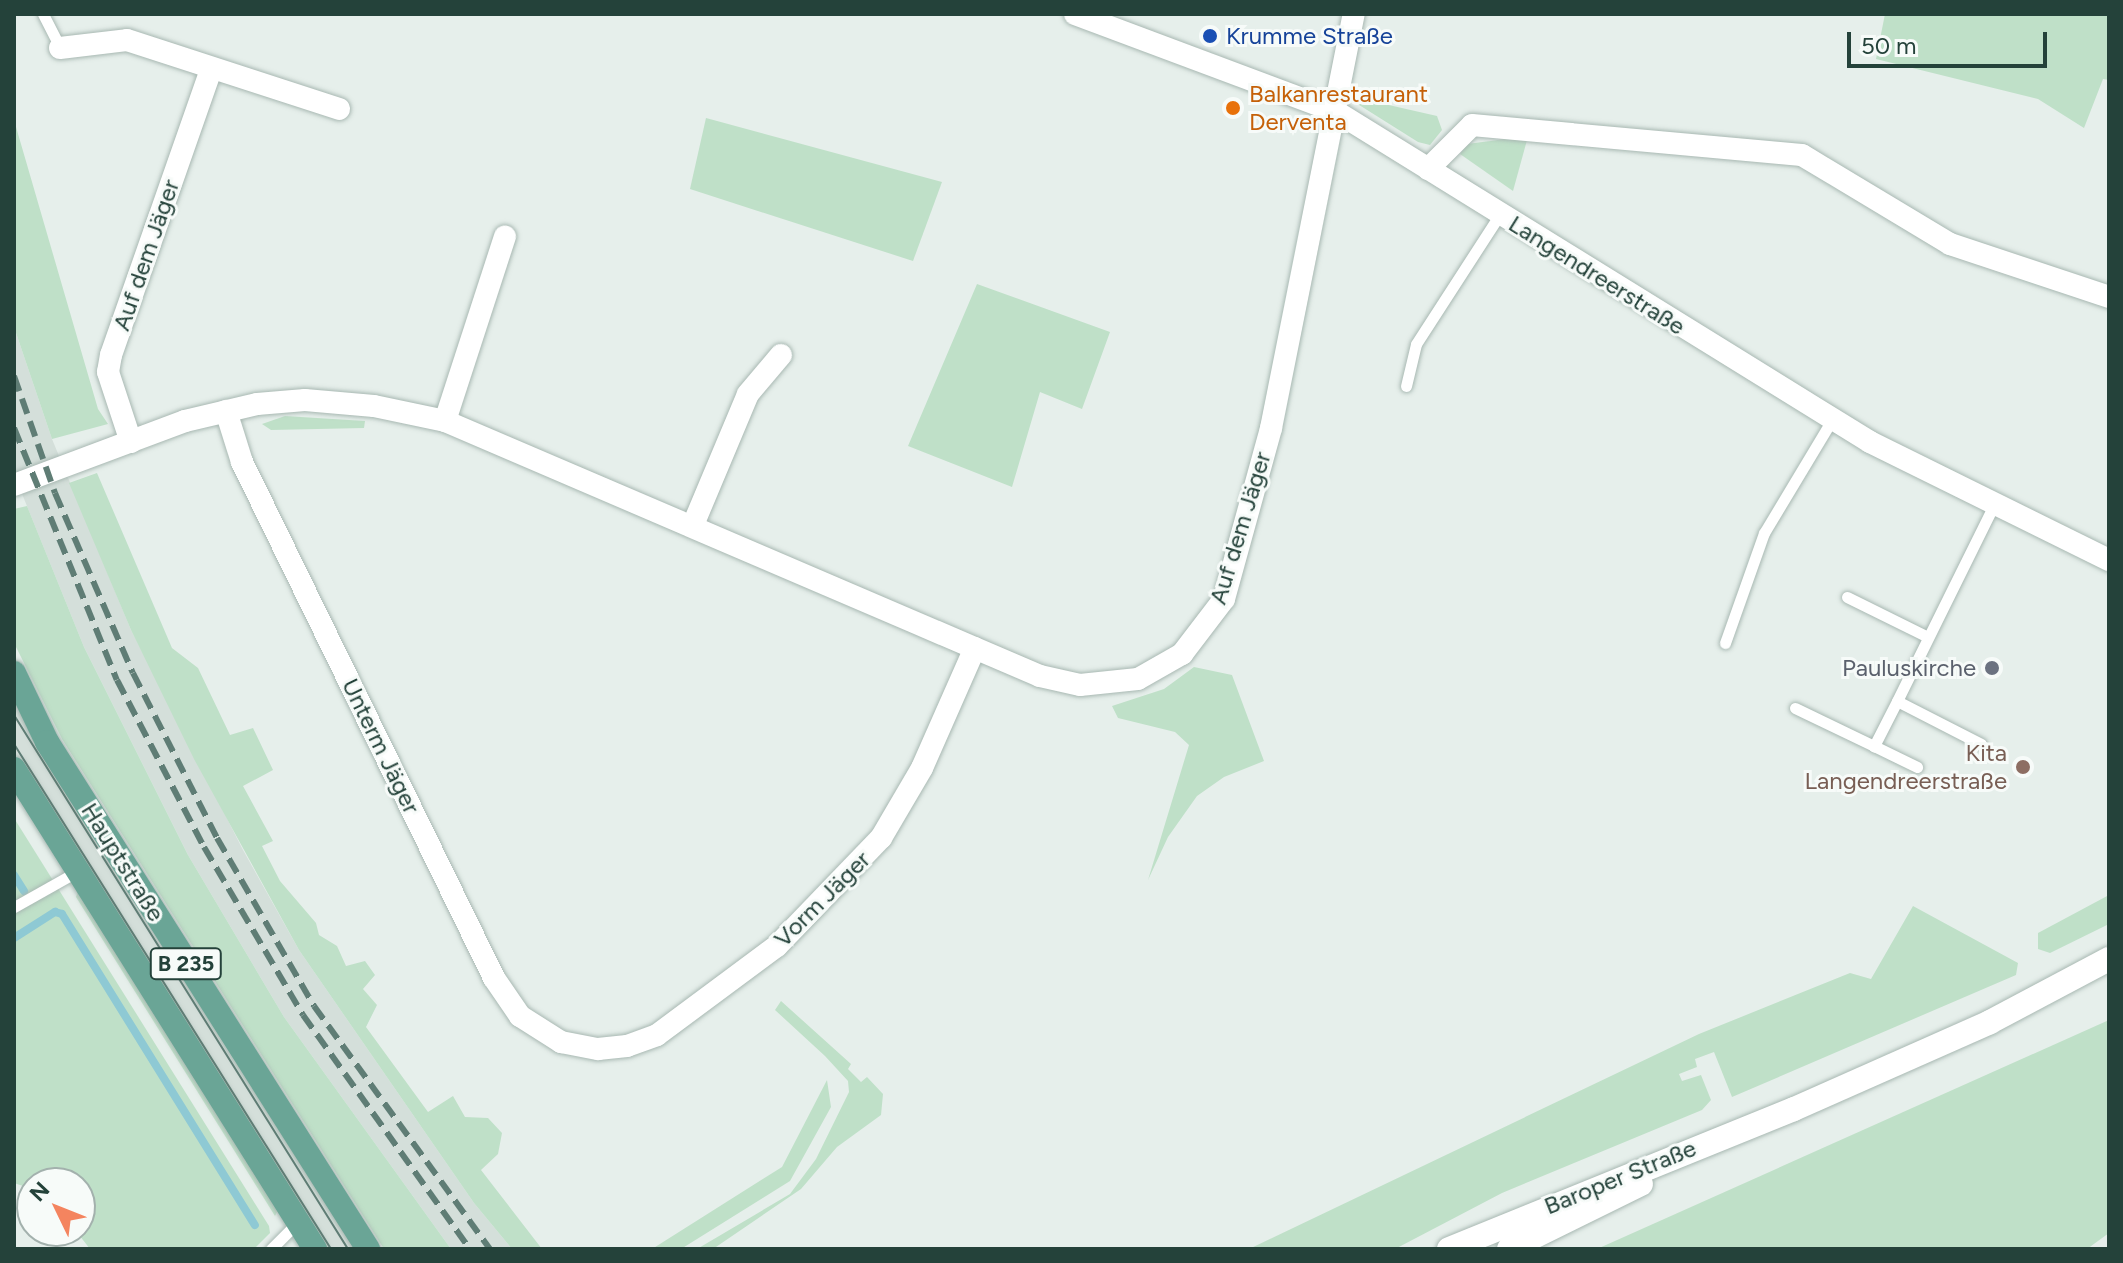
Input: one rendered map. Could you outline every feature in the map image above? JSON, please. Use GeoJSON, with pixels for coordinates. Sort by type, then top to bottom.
{"type":"FeatureCollection","features":[{"type":"Feature","properties":{"kind":"main road","name":"Hauptstraße"},"geometry":{"type":"LineString","coordinates":[[14,673],[47,742],[368,1249]]}},
{"type":"Feature","properties":{"kind":"main road","name":"Hauptstraße"},"geometry":{"type":"LineString","coordinates":[[14,769],[315,1249]]}},
{"type":"Feature","properties":{"kind":"main road","name":"Baroper Straße"},"geometry":{"type":"LineString","coordinates":[[1449,1249],[1794,1109],[1990,1022],[2109,959]]}},
{"type":"Feature","properties":{"kind":"main road","name":"Baroper Straße"},"geometry":{"type":"LineString","coordinates":[[1509,1249],[1794,1109]]}},
{"type":"Feature","properties":{"kind":"street","name":"Langendreerstraße"},"geometry":{"type":"LineString","coordinates":[[1075,14],[1335,111],[1832,420],[2109,560]]}},
{"type":"Feature","properties":{"kind":"street","name":"Auf dem Jäger"},"geometry":{"type":"LineString","coordinates":[[14,485],[226,411],[305,400],[374,406],[445,421],[1066,684],[1113,685],[1158,671],[1204,631],[1224,599],[1271,428],[1354,14]]}},
{"type":"Feature","properties":{"kind":"street"},"geometry":{"type":"LineString","coordinates":[[60,48],[117,38],[339,109]]}},
{"type":"Feature","properties":{"kind":"street","name":"Auf dem Jäger"},"geometry":{"type":"LineString","coordinates":[[131,442],[108,372],[111,355],[211,69]]}},
{"type":"Feature","properties":{"kind":"street"},"geometry":{"type":"LineString","coordinates":[[1428,169],[1472,125],[1802,155],[1950,244],[2109,297]]}},
{"type":"Feature","properties":{"kind":"street"},"geometry":{"type":"LineString","coordinates":[[445,421],[505,236]]}},
{"type":"Feature","properties":{"kind":"street"},"geometry":{"type":"LineString","coordinates":[[693,525],[748,394],[781,355]]}},
{"type":"Feature","properties":{"kind":"street","name":"Unterm Jäger"},"geometry":{"type":"LineString","coordinates":[[226,411],[242,462],[494,978],[520,1016],[547,1036],[577,1047]]}},
{"type":"Feature","properties":{"kind":"street","name":"Vorm Jäger"},"geometry":{"type":"LineString","coordinates":[[577,1047],[627,1046],[685,1018],[757,964],[846,879],[881,838],[922,768],[975,648]]}},
{"type":"Feature","properties":{"kind":"lane"},"geometry":{"type":"LineString","coordinates":[[43,14],[60,48]]}},
{"type":"Feature","properties":{"kind":"lane"},"geometry":{"type":"LineString","coordinates":[[1406,386],[1416,344],[1500,214]]}},
{"type":"Feature","properties":{"kind":"lane"},"geometry":{"type":"LineString","coordinates":[[1725,643],[1764,533],[1832,420]]}},
{"type":"Feature","properties":{"kind":"lane"},"geometry":{"type":"LineString","coordinates":[[1874,746],[1995,503]]}},
{"type":"Feature","properties":{"kind":"lane"},"geometry":{"type":"LineString","coordinates":[[1847,597],[1928,637]]}},
{"type":"Feature","properties":{"kind":"lane"},"geometry":{"type":"LineString","coordinates":[[1897,701],[1981,744]]}},
{"type":"Feature","properties":{"kind":"lane"},"geometry":{"type":"LineString","coordinates":[[1795,708],[1917,767]]}},
{"type":"Feature","properties":{"kind":"lane"},"geometry":{"type":"LineString","coordinates":[[14,907],[76,872]]}},
{"type":"Feature","properties":{"kind":"lane"},"geometry":{"type":"LineString","coordinates":[[271,1249],[297,1223]]}},
{"type":"Feature","properties":{"kind":"shaded area"},"geometry":{"type":"Polygon","coordinates":[[[14,327],[52,439],[131,630],[243,850],[299,950],[474,1203],[512,1249],[451,1249],[284,1017],[188,855],[84,647],[14,474],[14,327]]]}},
{"type":"Feature","properties":{"kind":"shaded area"},"geometry":{"type":"Polygon","coordinates":[[[14,695],[227,1050],[357,1249],[324,1249],[120,929],[14,756],[14,695]]]}},
{"type":"Feature","properties":{"kind":"green space"},"geometry":{"type":"Polygon","coordinates":[[[1885,14],[2109,14],[2109,80],[2103,79],[2084,128],[2038,99],[1876,59],[1885,14]]]}},
{"type":"Feature","properties":{"kind":"green space"},"geometry":{"type":"Polygon","coordinates":[[[1358,98],[1437,116],[1442,130],[1430,145],[1418,142],[1356,103],[1358,98]]]}},
{"type":"Feature","properties":{"kind":"green space"},"geometry":{"type":"Polygon","coordinates":[[[706,118],[942,182],[913,261],[690,189],[706,118]]]}},
{"type":"Feature","properties":{"kind":"green space"},"geometry":{"type":"Polygon","coordinates":[[[14,120],[98,409],[108,424],[52,439],[14,327],[14,120]]]}},
{"type":"Feature","properties":{"kind":"green space"},"geometry":{"type":"Polygon","coordinates":[[[1527,140],[1513,191],[1460,154],[1467,144],[1527,140]]]}},
{"type":"Feature","properties":{"kind":"green space"},"geometry":{"type":"Polygon","coordinates":[[[977,284],[1110,332],[1082,409],[1040,392],[1012,487],[908,446],[977,284]]]}},
{"type":"Feature","properties":{"kind":"green space"},"geometry":{"type":"Polygon","coordinates":[[[285,416],[365,421],[364,428],[271,430],[262,424],[285,416]]]}},
{"type":"Feature","properties":{"kind":"green space"},"geometry":{"type":"Polygon","coordinates":[[[97,473],[172,648],[198,668],[230,735],[253,728],[273,770],[243,786],[273,841],[262,846],[280,881],[316,923],[319,935],[337,946],[346,966],[365,961],[375,975],[363,989],[377,1005],[366,1027],[428,1112],[453,1096],[465,1117],[488,1118],[502,1133],[498,1154],[481,1170],[542,1249],[512,1249],[474,1203],[299,950],[194,759],[131,630],[69,483],[97,473]]]}},
{"type":"Feature","properties":{"kind":"green space"},"geometry":{"type":"Polygon","coordinates":[[[27,506],[84,647],[188,855],[284,1017],[451,1249],[384,1249],[62,739],[14,643],[14,509],[27,506]]]}},
{"type":"Feature","properties":{"kind":"green space"},"geometry":{"type":"Polygon","coordinates":[[[1194,667],[1232,675],[1264,761],[1224,777],[1197,796],[1168,837],[1148,880],[1189,745],[1175,732],[1118,718],[1112,706],[1164,689],[1194,667]]]}},
{"type":"Feature","properties":{"kind":"green space"},"geometry":{"type":"Polygon","coordinates":[[[14,818],[269,1226],[270,1233],[254,1249],[90,1249],[88,1247],[96,1247],[96,1167],[16,1167],[14,1183],[14,818]]]}},
{"type":"Feature","properties":{"kind":"green space"},"geometry":{"type":"Polygon","coordinates":[[[78,891],[278,1210],[275,1216],[76,897],[78,891]]]}},
{"type":"Feature","properties":{"kind":"green space"},"geometry":{"type":"Polygon","coordinates":[[[2109,895],[2109,924],[2050,953],[2038,949],[2038,933],[2109,895]]]}},
{"type":"Feature","properties":{"kind":"green space"},"geometry":{"type":"Polygon","coordinates":[[[1913,906],[2018,963],[2016,975],[1732,1097],[1714,1052],[1695,1059],[1697,1067],[1679,1074],[1682,1081],[1701,1075],[1711,1100],[1702,1110],[1502,1193],[1395,1249],[1249,1249],[1699,1034],[1850,973],[1871,979],[1913,906]]]}},
{"type":"Feature","properties":{"kind":"green space"},"geometry":{"type":"Polygon","coordinates":[[[781,1001],[851,1064],[848,1069],[861,1082],[867,1077],[883,1094],[881,1115],[837,1147],[801,1189],[713,1249],[697,1249],[790,1194],[816,1159],[849,1092],[848,1081],[775,1010],[781,1001]]]}},
{"type":"Feature","properties":{"kind":"green space"},"geometry":{"type":"Polygon","coordinates":[[[2109,1020],[2109,1233],[2087,1249],[1597,1249],[2109,1020]]]}},
{"type":"Feature","properties":{"kind":"green space"},"geometry":{"type":"Polygon","coordinates":[[[827,1080],[831,1107],[790,1181],[681,1249],[652,1249],[782,1167],[827,1080]]]}},
{"type":"Feature","properties":{"kind":"waterway"},"geometry":{"type":"LineString","coordinates":[[14,875],[24,891]]}},
{"type":"Feature","properties":{"kind":"waterway"},"geometry":{"type":"LineString","coordinates":[[14,938],[55,912],[62,914],[255,1225]]}},
{"type":"Feature","properties":{"kind":"tram line"},"geometry":{"type":"LineString","coordinates":[[14,715],[348,1249]]}},
{"type":"Feature","properties":{"kind":"tram line"},"geometry":{"type":"LineString","coordinates":[[14,744],[331,1249]]}},
{"type":"Feature","properties":{"kind":"railway"},"geometry":{"type":"LineString","coordinates":[[14,376],[55,493],[133,673],[217,838],[314,1006],[490,1249]]}},
{"type":"Feature","properties":{"kind":"railway"},"geometry":{"type":"LineString","coordinates":[[14,428],[117,680],[204,847],[303,1015],[470,1249]]}},
{"type":"Feature","properties":{"kind":"place","name":"Krumme Straße"},"geometry":{"type":"Point","coordinates":[1210,36]}},
{"type":"Feature","properties":{"kind":"place","name":"Balkanrestaurant Derventa"},"geometry":{"type":"Point","coordinates":[1233,108]}},
{"type":"Feature","properties":{"kind":"place","name":"Pauluskirche"},"geometry":{"type":"Point","coordinates":[1992,668]}},
{"type":"Feature","properties":{"kind":"place","name":"Kita Langendreerstraße"},"geometry":{"type":"Point","coordinates":[2023,767]}}]}
